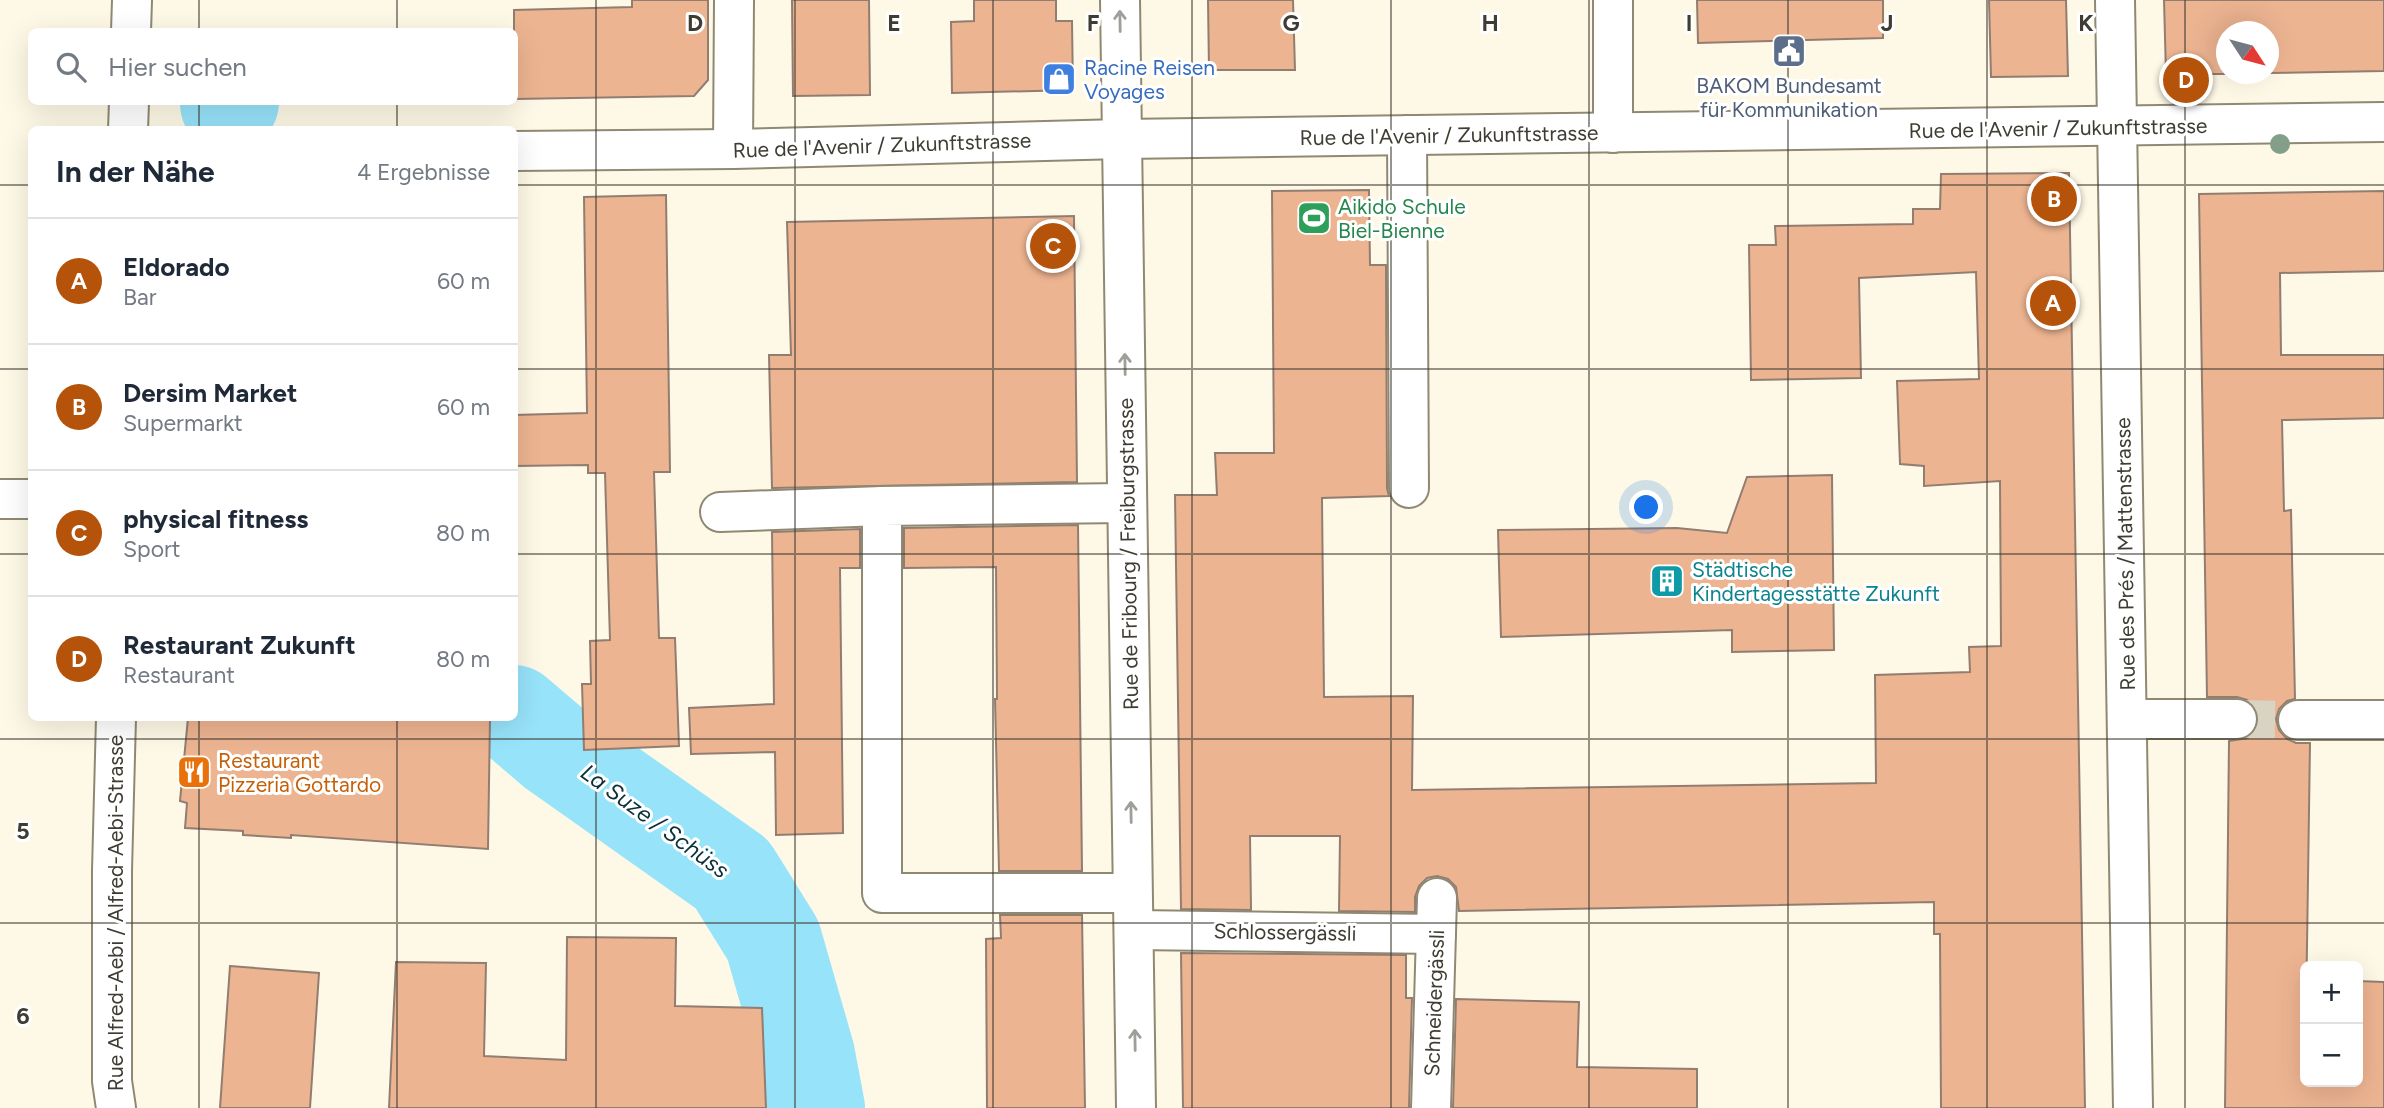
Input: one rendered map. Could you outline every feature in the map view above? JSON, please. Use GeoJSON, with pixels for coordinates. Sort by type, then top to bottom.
{"type":"FeatureCollection","features":[{"type":"Feature","properties":{"kind":"street"},"geometry":{"type":"LineString","coordinates":[[131,28],[132,0]]}},
{"type":"Feature","properties":{"kind":"street"},"geometry":{"type":"LineString","coordinates":[[733,149],[734,0]]}},
{"type":"Feature","properties":{"kind":"street","name":"Rue de Fribourg / Freiburgstrasse"},"geometry":{"type":"LineString","coordinates":[[1120,0],[1136,1108]]}},
{"type":"Feature","properties":{"kind":"street"},"geometry":{"type":"LineString","coordinates":[[1614,0],[1614,133]]}},
{"type":"Feature","properties":{"kind":"street","name":"Rue des Prés / Mattenstrasse"},"geometry":{"type":"LineString","coordinates":[[2116,0],[2133,1108]]}},
{"type":"Feature","properties":{"kind":"street"},"geometry":{"type":"LineString","coordinates":[[128,126],[129,105]]}},
{"type":"Feature","properties":{"kind":"street","name":"Rue de l'Avenir / Zukunftstrasse"},"geometry":{"type":"LineString","coordinates":[[518,151],[733,149],[1122,139],[2384,122]]}},
{"type":"Feature","properties":{"kind":"street"},"geometry":{"type":"LineString","coordinates":[[1407,135],[1409,488]]}},
{"type":"Feature","properties":{"kind":"street"},"geometry":{"type":"LineString","coordinates":[[0,499],[28,499]]}},
{"type":"Feature","properties":{"kind":"street"},"geometry":{"type":"LineString","coordinates":[[720,512],[882,506],[1127,503]]}},
{"type":"Feature","properties":{"kind":"street","name":"Schlossergässli"},"geometry":{"type":"LineString","coordinates":[[882,506],[882,893],[1133,911],[1437,916]]}},
{"type":"Feature","properties":{"kind":"street"},"geometry":{"type":"LineString","coordinates":[[2128,719],[2237,719]]}},
{"type":"Feature","properties":{"kind":"street"},"geometry":{"type":"LineString","coordinates":[[2298,720],[2384,720]]}},
{"type":"Feature","properties":{"kind":"street","name":"Rue Alfred-Aebi / Alfred-Aebi-Strasse"},"geometry":{"type":"LineString","coordinates":[[116,721],[111,1081],[116,1108]]}},
{"type":"Feature","properties":{"kind":"street","name":"Schneidergässli"},"geometry":{"type":"LineString","coordinates":[[1431,1108],[1437,916]]}},
{"type":"Feature","properties":{"kind":"building"},"geometry":{"type":"Polygon","coordinates":[[[632,0],[708,0],[708,80],[694,96],[518,99],[518,28],[514,28],[514,10],[632,7],[632,0]]]}},
{"type":"Feature","properties":{"kind":"building"},"geometry":{"type":"Polygon","coordinates":[[[792,0],[869,0],[870,95],[793,96],[792,0]]]}},
{"type":"Feature","properties":{"kind":"building"},"geometry":{"type":"Polygon","coordinates":[[[974,0],[1056,0],[1056,21],[1072,21],[1073,90],[952,93],[951,22],[974,21],[974,0]]]}},
{"type":"Feature","properties":{"kind":"building"},"geometry":{"type":"Polygon","coordinates":[[[1208,0],[1293,0],[1295,70],[1209,70],[1208,0]]]}},
{"type":"Feature","properties":{"kind":"building"},"geometry":{"type":"Polygon","coordinates":[[[1697,0],[1883,0],[1883,38],[1698,43],[1697,0]]]}},
{"type":"Feature","properties":{"kind":"building"},"geometry":{"type":"Polygon","coordinates":[[[1989,0],[2066,0],[2068,76],[1991,77],[1989,0]]]}},
{"type":"Feature","properties":{"kind":"building"},"geometry":{"type":"Polygon","coordinates":[[[2164,0],[2384,0],[2384,71],[2279,73],[2279,21],[2216,21],[2216,74],[2166,74],[2164,0]]]}},
{"type":"Feature","properties":{"kind":"building"},"geometry":{"type":"Polygon","coordinates":[[[2069,173],[2085,1108],[1941,1108],[1940,934],[1934,934],[1934,902],[1459,911],[1456,887],[1448,879],[1437,876],[1427,878],[1419,886],[1415,897],[1415,912],[1339,911],[1340,836],[1250,836],[1251,910],[1181,909],[1175,495],[1217,495],[1215,453],[1274,453],[1272,191],[1369,190],[1370,265],[1386,265],[1389,496],[1322,498],[1324,697],[1413,696],[1412,790],[1876,783],[1875,675],[1970,672],[1969,647],[2001,646],[2000,481],[1924,486],[1924,466],[1900,464],[1897,381],[1979,379],[1976,272],[1859,278],[1861,378],[1751,380],[1749,245],[1776,245],[1775,226],[1913,224],[1913,209],[1940,209],[1941,174],[2069,173]]]}},
{"type":"Feature","properties":{"kind":"building"},"geometry":{"type":"Polygon","coordinates":[[[2384,191],[2384,271],[2280,273],[2281,355],[2384,355],[2384,418],[2282,420],[2284,511],[2291,510],[2295,699],[2287,701],[2279,709],[2276,719],[2279,730],[2287,739],[2296,743],[2310,743],[2307,961],[2300,961],[2300,1087],[2363,1087],[2363,981],[2384,982],[2384,1108],[2225,1108],[2229,741],[2248,738],[2256,729],[2259,718],[2256,708],[2247,700],[2237,697],[2207,697],[2199,194],[2384,191]]]}},
{"type":"Feature","properties":{"kind":"building"},"geometry":{"type":"Polygon","coordinates":[[[666,195],[670,472],[654,472],[659,638],[675,638],[679,746],[584,750],[582,684],[591,684],[590,641],[610,640],[605,473],[588,473],[588,465],[518,466],[518,415],[587,413],[584,197],[666,195]]]}},
{"type":"Feature","properties":{"kind":"building"},"geometry":{"type":"Polygon","coordinates":[[[1074,216],[1077,482],[772,488],[769,355],[791,355],[787,222],[1074,216]]]}},
{"type":"Feature","properties":{"kind":"building","name":"Städtische Kindertagesstätte Zukunft"},"geometry":{"type":"Polygon","coordinates":[[[1832,475],[1834,650],[1732,652],[1732,630],[1501,637],[1498,530],[1677,528],[1727,533],[1747,477],[1832,475]]]}},
{"type":"Feature","properties":{"kind":"building"},"geometry":{"type":"Polygon","coordinates":[[[1078,525],[1082,871],[999,871],[995,699],[996,567],[904,568],[904,528],[1078,525]]]}},
{"type":"Feature","properties":{"kind":"building"},"geometry":{"type":"Polygon","coordinates":[[[860,529],[860,568],[840,568],[843,833],[776,835],[775,752],[691,754],[689,708],[774,704],[772,532],[860,529]]]}},
{"type":"Feature","properties":{"kind":"building"},"geometry":{"type":"Polygon","coordinates":[[[188,721],[490,721],[488,849],[291,835],[291,838],[243,835],[243,831],[185,828],[187,803],[180,801],[188,721]]]}},
{"type":"Feature","properties":{"kind":"building"},"geometry":{"type":"Polygon","coordinates":[[[1000,915],[1082,915],[1085,1108],[987,1108],[986,939],[1001,938],[1000,915]]]}},
{"type":"Feature","properties":{"kind":"building"},"geometry":{"type":"Polygon","coordinates":[[[567,937],[676,938],[675,1006],[762,1008],[766,1108],[389,1108],[396,962],[486,963],[484,1056],[566,1060],[567,937]]]}},
{"type":"Feature","properties":{"kind":"building"},"geometry":{"type":"Polygon","coordinates":[[[1181,953],[1406,955],[1406,998],[1412,998],[1409,1108],[1183,1108],[1181,953]]]}},
{"type":"Feature","properties":{"kind":"building"},"geometry":{"type":"Polygon","coordinates":[[[230,966],[319,973],[310,1108],[220,1108],[230,966]]]}},
{"type":"Feature","properties":{"kind":"building"},"geometry":{"type":"Polygon","coordinates":[[[1456,999],[1579,1002],[1577,1067],[1697,1069],[1697,1108],[1453,1108],[1456,999]]]}},
{"type":"Feature","properties":{"kind":"waterway","name":"La Suze / Schüss"},"geometry":{"type":"LineString","coordinates":[[518,717],[555,749],[732,874],[773,940],[806,1055],[816,1108]]}},
{"type":"Feature","properties":{"kind":"tunnel"},"geometry":{"type":"LineString","coordinates":[[2237,719],[2298,720]]}},
{"type":"Feature","properties":{"kind":"place","name":"BAKOM Bundesamt für Kommunikation"},"geometry":{"type":"Point","coordinates":[1789,51]}},
{"type":"Feature","properties":{"kind":"place","name":"Racine Reisen Voyages"},"geometry":{"type":"Point","coordinates":[1059,79]}},
{"type":"Feature","properties":{"kind":"place","name":"Restaurant Zukunft"},"geometry":{"type":"Point","coordinates":[2186,80]}},
{"type":"Feature","properties":{"kind":"place","name":"Dersim Market"},"geometry":{"type":"Point","coordinates":[2054,199]}},
{"type":"Feature","properties":{"kind":"place","name":"Aikido Schule Biel-Bienne"},"geometry":{"type":"Point","coordinates":[1314,218]}},
{"type":"Feature","properties":{"kind":"place","name":"physical fitness"},"geometry":{"type":"Point","coordinates":[1053,246]}},
{"type":"Feature","properties":{"kind":"place","name":"Eldorado"},"geometry":{"type":"Point","coordinates":[2053,303]}},
{"type":"Feature","properties":{"kind":"place","name":"Städtische Kindertagesstätte Zukunft"},"geometry":{"type":"Point","coordinates":[1667,581]}},
{"type":"Feature","properties":{"kind":"place","name":"Restaurant Pizzeria Gottardo"},"geometry":{"type":"Point","coordinates":[194,772]}}]}
